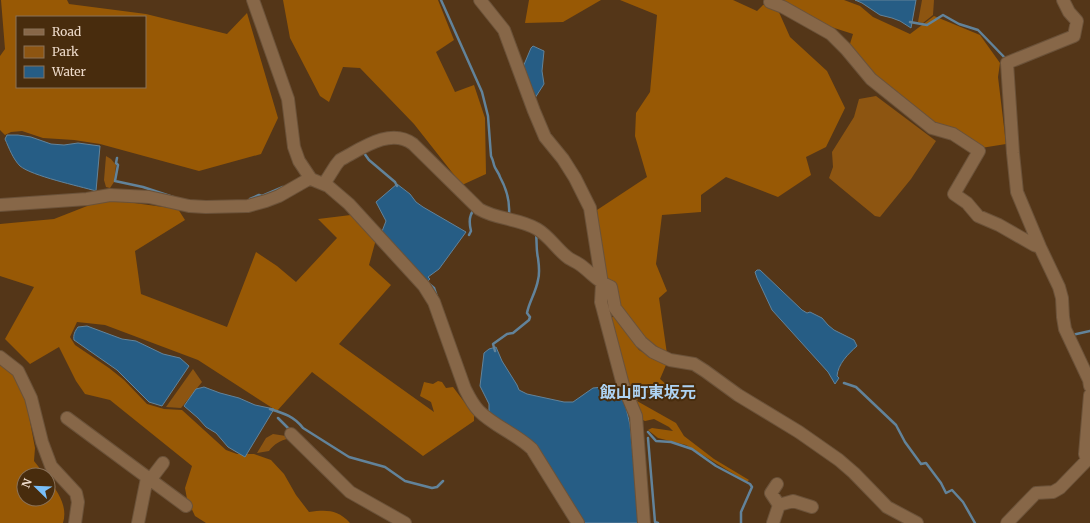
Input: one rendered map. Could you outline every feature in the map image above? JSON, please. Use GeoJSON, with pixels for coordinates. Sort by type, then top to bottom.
{"type":"FeatureCollection","features":[{"type":"Feature","properties":{"kind":"street"},"geometry":{"type":"LineString","coordinates":[[253,0],[288,99],[294,147],[299,161],[311,179],[324,184],[349,204],[424,286],[434,302],[465,390],[470,400],[477,410],[487,418],[532,449],[578,523]]}},
{"type":"Feature","properties":{"kind":"street"},"geometry":{"type":"LineString","coordinates":[[480,0],[504,30],[545,137],[567,165],[590,208],[602,284],[601,302],[623,385],[636,416],[644,523]]}},
{"type":"Feature","properties":{"kind":"street"},"geometry":{"type":"LineString","coordinates":[[1063,0],[1069,12],[1077,21],[1074,36],[1007,63],[1013,153],[1017,192],[1040,247],[1059,287],[1062,298],[1065,330],[1089,380],[1090,386]]}},
{"type":"Feature","properties":{"kind":"street"},"geometry":{"type":"LineString","coordinates":[[770,2],[783,7],[831,34],[846,49],[871,79],[932,128],[953,134],[979,151],[954,194],[967,203],[978,216],[999,225],[1040,247]]}},
{"type":"Feature","properties":{"kind":"street"},"geometry":{"type":"LineString","coordinates":[[324,184],[340,160],[381,139],[390,138],[407,140],[413,144],[479,209],[487,214],[526,223],[537,229],[567,257],[579,264],[602,284],[612,287],[615,308],[641,342],[653,352],[670,360],[694,364],[705,371],[839,460],[854,473],[887,507],[917,523]]}},
{"type":"Feature","properties":{"kind":"street"},"geometry":{"type":"LineString","coordinates":[[0,205],[87,199],[110,195],[149,198],[188,206],[248,206],[266,201],[311,179]]}},
{"type":"Feature","properties":{"kind":"street"},"geometry":{"type":"LineString","coordinates":[[0,357],[18,371],[31,398],[42,442],[50,466],[76,493],[78,502],[75,523]]}},
{"type":"Feature","properties":{"kind":"street"},"geometry":{"type":"LineString","coordinates":[[1007,523],[1036,493],[1053,492],[1060,488],[1088,458],[1085,454],[1090,395]]}},
{"type":"Feature","properties":{"kind":"street"},"geometry":{"type":"LineString","coordinates":[[67,418],[186,506]]}},
{"type":"Feature","properties":{"kind":"street"},"geometry":{"type":"LineString","coordinates":[[291,434],[350,492],[405,523]]}},
{"type":"Feature","properties":{"kind":"street"},"geometry":{"type":"LineString","coordinates":[[138,523],[149,479],[163,463]]}},
{"type":"Feature","properties":{"kind":"street"},"geometry":{"type":"LineString","coordinates":[[773,523],[778,505],[771,493],[777,484]]}},
{"type":"Feature","properties":{"kind":"street"},"geometry":{"type":"LineString","coordinates":[[778,505],[793,501],[812,507]]}},
{"type":"Feature","properties":{"kind":"green space"},"geometry":{"type":"Polygon","coordinates":[[[922,0],[934,0],[933,15],[923,23],[918,22],[922,0]]]}},
{"type":"Feature","properties":{"kind":"green space"},"geometry":{"type":"Polygon","coordinates":[[[876,96],[936,141],[911,179],[880,217],[875,216],[829,178],[833,167],[832,152],[854,117],[859,99],[876,96]]]}},
{"type":"Feature","properties":{"kind":"green space"},"geometry":{"type":"Polygon","coordinates":[[[106,156],[116,165],[114,182],[110,188],[106,187],[104,180],[106,156]]]}},
{"type":"Feature","properties":{"kind":"green space"},"geometry":{"type":"Polygon","coordinates":[[[193,369],[202,382],[181,408],[166,407],[193,369]]]}},
{"type":"Feature","properties":{"kind":"green space"},"geometry":{"type":"Polygon","coordinates":[[[273,434],[286,436],[289,438],[273,446],[269,451],[257,453],[266,438],[273,434]]]}},
{"type":"Feature","properties":{"kind":"shaded area"},"geometry":{"type":"Polygon","coordinates":[[[1,0],[67,0],[69,4],[146,14],[227,34],[247,13],[278,118],[261,154],[199,171],[100,144],[74,140],[43,138],[22,131],[11,132],[5,135],[0,130],[0,56],[5,49],[1,0]]]}},
{"type":"Feature","properties":{"kind":"shaded area"},"geometry":{"type":"Polygon","coordinates":[[[283,0],[438,0],[454,40],[436,52],[455,92],[474,85],[485,118],[486,174],[462,185],[414,124],[360,68],[343,67],[329,102],[320,96],[290,38],[283,0]]]}},
{"type":"Feature","properties":{"kind":"shaded area"},"geometry":{"type":"Polygon","coordinates":[[[529,0],[601,0],[563,22],[525,23],[529,0]]]}},
{"type":"Feature","properties":{"kind":"shaded area"},"geometry":{"type":"Polygon","coordinates":[[[620,0],[733,0],[757,11],[763,5],[769,5],[778,10],[790,37],[827,71],[845,108],[826,147],[806,157],[811,175],[778,197],[726,177],[701,195],[701,212],[662,215],[656,264],[667,291],[659,298],[667,354],[645,338],[619,304],[605,281],[597,210],[647,177],[635,136],[636,113],[650,92],[657,15],[620,0]]]}},
{"type":"Feature","properties":{"kind":"shaded area"},"geometry":{"type":"Polygon","coordinates":[[[775,0],[844,0],[860,6],[873,17],[910,34],[934,16],[980,35],[1000,63],[998,77],[1006,144],[981,148],[932,124],[879,82],[849,47],[853,34],[828,26],[775,0]]]}},
{"type":"Feature","properties":{"kind":"shaded area"},"geometry":{"type":"Polygon","coordinates":[[[105,199],[178,209],[185,220],[135,251],[141,294],[227,327],[256,252],[277,266],[296,282],[337,238],[318,219],[359,214],[378,232],[369,265],[391,285],[339,344],[434,412],[431,402],[420,396],[424,382],[433,384],[438,381],[442,382],[446,388],[453,387],[474,415],[474,421],[423,456],[312,372],[277,411],[198,360],[105,325],[77,322],[70,337],[75,345],[124,380],[147,404],[164,409],[182,410],[226,450],[237,454],[254,454],[271,460],[284,474],[296,495],[309,512],[326,511],[336,513],[350,523],[206,523],[195,516],[187,499],[185,488],[192,466],[110,400],[85,394],[76,381],[59,347],[30,364],[5,339],[34,287],[0,276],[0,224],[54,219],[105,199]]]}},
{"type":"Feature","properties":{"kind":"shaded area"},"geometry":{"type":"Polygon","coordinates":[[[615,316],[639,350],[666,365],[660,379],[668,386],[664,393],[651,392],[639,396],[637,401],[676,423],[684,436],[714,459],[749,480],[747,482],[686,445],[658,438],[648,430],[652,428],[673,431],[669,427],[654,419],[645,421],[641,419],[624,377],[610,318],[615,316]]]}},
{"type":"Feature","properties":{"kind":"shaded area"},"geometry":{"type":"Polygon","coordinates":[[[0,363],[13,374],[25,395],[35,448],[34,461],[39,467],[16,467],[16,507],[56,507],[56,491],[63,505],[64,517],[63,523],[0,523],[0,363]]]}},
{"type":"Feature","properties":{"kind":"water"},"geometry":{"type":"Polygon","coordinates":[[[855,0],[916,0],[911,28],[900,21],[880,15],[855,0]]]}},
{"type":"Feature","properties":{"kind":"water"},"geometry":{"type":"Polygon","coordinates":[[[533,46],[544,51],[542,71],[544,84],[535,98],[523,67],[533,46]]]}},
{"type":"Feature","properties":{"kind":"water"},"geometry":{"type":"Polygon","coordinates":[[[7,135],[31,137],[51,144],[64,145],[78,143],[100,146],[96,191],[45,177],[26,170],[20,166],[13,157],[5,139],[7,135]]]}},
{"type":"Feature","properties":{"kind":"water"},"geometry":{"type":"Polygon","coordinates":[[[397,184],[423,207],[466,232],[439,269],[428,277],[430,279],[426,283],[381,234],[386,221],[376,202],[397,184]]]}},
{"type":"Feature","properties":{"kind":"water"},"geometry":{"type":"Polygon","coordinates":[[[760,270],[802,310],[822,318],[834,330],[854,340],[857,346],[841,363],[837,376],[839,378],[835,384],[828,372],[772,310],[757,278],[755,272],[760,270]]]}},
{"type":"Feature","properties":{"kind":"water"},"geometry":{"type":"Polygon","coordinates":[[[87,326],[122,339],[136,341],[163,354],[180,358],[189,366],[162,406],[149,402],[117,370],[74,340],[74,333],[78,327],[87,326]]]}},
{"type":"Feature","properties":{"kind":"water"},"geometry":{"type":"Polygon","coordinates":[[[496,347],[502,361],[519,390],[527,394],[564,402],[573,402],[593,388],[614,386],[623,393],[620,397],[624,399],[630,425],[640,523],[582,523],[546,463],[489,415],[489,404],[480,386],[484,353],[489,349],[496,347]]]}},
{"type":"Feature","properties":{"kind":"water"},"geometry":{"type":"Polygon","coordinates":[[[204,387],[239,398],[255,405],[274,409],[245,457],[228,447],[216,433],[206,427],[184,406],[196,389],[204,387]]]}},
{"type":"Feature","properties":{"kind":"waterway"},"geometry":{"type":"LineString","coordinates":[[441,0],[482,92],[488,116],[491,156],[506,190],[509,204],[509,214]]}},
{"type":"Feature","properties":{"kind":"waterway"},"geometry":{"type":"LineString","coordinates":[[910,22],[927,25],[943,15],[959,24],[978,30],[1006,59]]}},
{"type":"Feature","properties":{"kind":"waterway"},"geometry":{"type":"LineString","coordinates":[[364,153],[369,160],[395,182],[397,186]]}},
{"type":"Feature","properties":{"kind":"waterway"},"geometry":{"type":"LineString","coordinates":[[117,158],[116,163],[118,165],[115,181],[143,187],[173,197]]}},
{"type":"Feature","properties":{"kind":"waterway"},"geometry":{"type":"LineString","coordinates":[[249,202],[250,199],[259,195],[262,196],[283,187]]}},
{"type":"Feature","properties":{"kind":"waterway"},"geometry":{"type":"LineString","coordinates":[[469,235],[471,231],[470,217],[474,210]]}},
{"type":"Feature","properties":{"kind":"waterway"},"geometry":{"type":"LineString","coordinates":[[495,351],[493,344],[507,334],[513,333],[529,320],[530,317],[527,313],[536,289],[539,275],[536,233]]}},
{"type":"Feature","properties":{"kind":"waterway"},"geometry":{"type":"LineString","coordinates":[[428,283],[434,288],[437,297]]}},
{"type":"Feature","properties":{"kind":"waterway"},"geometry":{"type":"LineString","coordinates":[[1072,335],[1090,331]]}},
{"type":"Feature","properties":{"kind":"waterway"},"geometry":{"type":"LineString","coordinates":[[844,383],[856,387],[896,425],[905,442],[921,464],[926,463],[941,483],[946,493],[952,490],[963,502],[975,523]]}},
{"type":"Feature","properties":{"kind":"waterway"},"geometry":{"type":"LineString","coordinates":[[270,409],[292,418],[303,428],[349,457],[385,467],[405,481],[432,488],[437,487],[443,481]]}},
{"type":"Feature","properties":{"kind":"waterway"},"geometry":{"type":"LineString","coordinates":[[278,418],[290,430]]}},
{"type":"Feature","properties":{"kind":"waterway"},"geometry":{"type":"LineString","coordinates":[[648,432],[656,441],[671,442],[692,449],[716,466],[750,484],[752,487],[741,512],[741,523]]}},
{"type":"Feature","properties":{"kind":"waterway"},"geometry":{"type":"LineString","coordinates":[[648,438],[655,522],[658,523]]}},
{"type":"Feature","properties":{"kind":"district","name":"飯山町東坂元"},"geometry":{"type":"Point","coordinates":[648,392]}}]}
